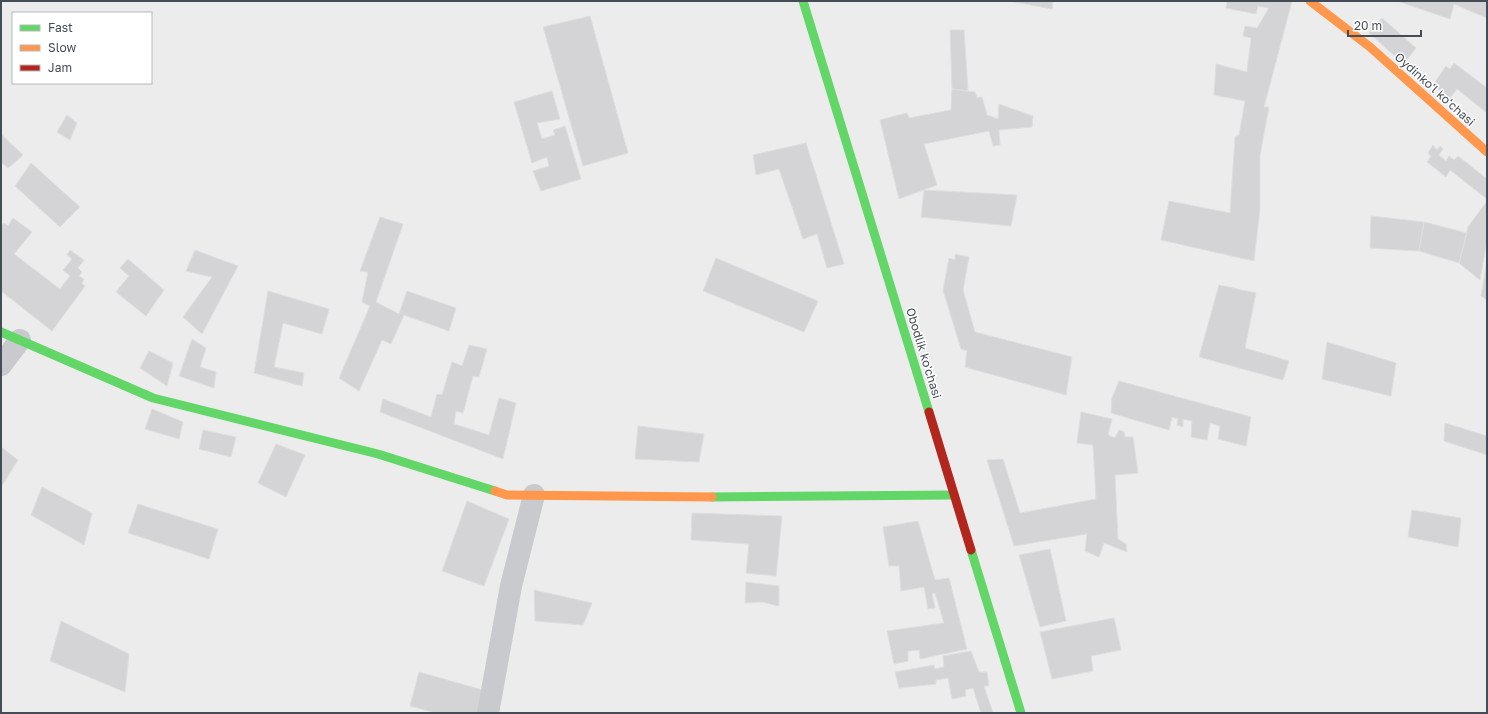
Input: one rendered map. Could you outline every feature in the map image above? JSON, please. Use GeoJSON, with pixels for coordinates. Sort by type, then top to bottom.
{"type":"FeatureCollection","features":[{"type":"Feature","properties":{"kind":"street","name":"Obodlik ko'chasi"},"geometry":{"type":"LineString","coordinates":[[804,1],[1021,713]]}},
{"type":"Feature","properties":{"kind":"street","name":"Oydinko'l ko'chasi"},"geometry":{"type":"LineString","coordinates":[[1310,1],[1370,46],[1487,152]]}},
{"type":"Feature","properties":{"kind":"street"},"geometry":{"type":"LineString","coordinates":[[1,365],[10,336],[153,398],[378,454],[507,495],[685,497],[954,495]]}},
{"type":"Feature","properties":{"kind":"street"},"geometry":{"type":"LineString","coordinates":[[488,713],[511,586],[534,495]]}},
{"type":"Feature","properties":{"kind":"building"},"geometry":{"type":"Polygon","coordinates":[[[1009,1],[1053,1],[1052,9],[1009,1]]]}},
{"type":"Feature","properties":{"kind":"building"},"geometry":{"type":"Polygon","coordinates":[[[1227,1],[1292,1],[1264,107],[1269,107],[1260,155],[1260,209],[1254,261],[1161,240],[1169,201],[1230,213],[1235,137],[1239,135],[1245,101],[1214,95],[1216,64],[1247,72],[1251,38],[1243,36],[1245,26],[1257,28],[1269,8],[1258,6],[1256,14],[1226,8],[1227,1]]]}},
{"type":"Feature","properties":{"kind":"building"},"geometry":{"type":"Polygon","coordinates":[[[1397,1],[1487,1],[1487,18],[1454,4],[1450,19],[1397,1]]]}},
{"type":"Feature","properties":{"kind":"building"},"geometry":{"type":"Polygon","coordinates":[[[590,16],[628,153],[583,166],[543,27],[590,16]]]}},
{"type":"Feature","properties":{"kind":"building"},"geometry":{"type":"Polygon","coordinates":[[[1382,18],[1416,48],[1404,64],[1369,33],[1382,18]]]}},
{"type":"Feature","properties":{"kind":"building"},"geometry":{"type":"Polygon","coordinates":[[[950,30],[964,30],[968,91],[952,89],[950,30]]]}},
{"type":"Feature","properties":{"kind":"building"},"geometry":{"type":"Polygon","coordinates":[[[1454,63],[1487,88],[1487,113],[1457,89],[1450,98],[1433,85],[1446,66],[1450,69],[1454,63]]]}},
{"type":"Feature","properties":{"kind":"building"},"geometry":{"type":"Polygon","coordinates":[[[952,89],[975,92],[977,98],[982,97],[987,115],[998,119],[999,104],[1033,116],[1032,127],[999,130],[1000,145],[993,146],[989,131],[924,144],[937,185],[899,199],[880,120],[907,113],[909,118],[951,110],[952,89]]]}},
{"type":"Feature","properties":{"kind":"building"},"geometry":{"type":"Polygon","coordinates":[[[552,91],[560,119],[537,123],[542,139],[555,135],[553,130],[565,126],[581,179],[541,191],[533,171],[549,166],[547,157],[532,163],[514,102],[552,91]]]}},
{"type":"Feature","properties":{"kind":"building"},"geometry":{"type":"Polygon","coordinates":[[[67,115],[77,123],[70,140],[57,132],[67,115]]]}},
{"type":"Feature","properties":{"kind":"building"},"geometry":{"type":"Polygon","coordinates":[[[1,134],[23,155],[8,168],[1,162],[1,134]]]}},
{"type":"Feature","properties":{"kind":"building"},"geometry":{"type":"Polygon","coordinates":[[[806,143],[844,264],[827,268],[817,234],[803,239],[779,169],[756,175],[753,155],[806,143]]]}},
{"type":"Feature","properties":{"kind":"building"},"geometry":{"type":"Polygon","coordinates":[[[1433,145],[1437,150],[1440,146],[1443,149],[1439,155],[1446,161],[1449,156],[1454,160],[1458,156],[1487,179],[1487,199],[1450,170],[1446,177],[1427,162],[1431,156],[1428,153],[1433,145]]]}},
{"type":"Feature","properties":{"kind":"building"},"geometry":{"type":"Polygon","coordinates":[[[31,163],[80,207],[60,227],[15,186],[31,163]]]}},
{"type":"Feature","properties":{"kind":"building"},"geometry":{"type":"Polygon","coordinates":[[[924,190],[1017,195],[1011,226],[921,217],[924,190]]]}},
{"type":"Feature","properties":{"kind":"building"},"geometry":{"type":"Polygon","coordinates":[[[1487,201],[1487,241],[1480,280],[1459,263],[1468,227],[1487,201]]]}},
{"type":"Feature","properties":{"kind":"building"},"geometry":{"type":"Polygon","coordinates":[[[1371,216],[1424,222],[1419,251],[1370,248],[1371,216]]]}},
{"type":"Feature","properties":{"kind":"building"},"geometry":{"type":"Polygon","coordinates":[[[380,217],[403,224],[376,302],[399,314],[407,291],[456,308],[449,331],[404,315],[391,344],[382,340],[359,391],[339,378],[370,306],[362,302],[368,272],[360,271],[380,217]]]}},
{"type":"Feature","properties":{"kind":"building"},"geometry":{"type":"Polygon","coordinates":[[[13,218],[32,232],[14,254],[60,289],[70,276],[63,270],[72,259],[67,255],[70,250],[84,260],[78,268],[82,272],[79,276],[84,279],[82,283],[85,286],[52,331],[1,291],[1,226],[4,223],[8,226],[13,218]]]}},
{"type":"Feature","properties":{"kind":"building"},"geometry":{"type":"Polygon","coordinates":[[[1424,222],[1467,233],[1459,263],[1419,251],[1424,222]]]}},
{"type":"Feature","properties":{"kind":"building"},"geometry":{"type":"Polygon","coordinates":[[[195,250],[238,266],[202,334],[183,317],[212,277],[186,271],[195,250]]]}},
{"type":"Feature","properties":{"kind":"building"},"geometry":{"type":"Polygon","coordinates":[[[955,254],[969,257],[963,290],[975,332],[1072,357],[1066,395],[965,367],[967,351],[961,349],[943,290],[949,258],[955,260],[955,254]]]}},
{"type":"Feature","properties":{"kind":"building"},"geometry":{"type":"Polygon","coordinates":[[[716,258],[818,301],[804,332],[703,291],[716,258]]]}},
{"type":"Feature","properties":{"kind":"building"},"geometry":{"type":"Polygon","coordinates":[[[128,259],[164,290],[146,316],[116,292],[129,276],[120,268],[128,259]]]}},
{"type":"Feature","properties":{"kind":"building"},"geometry":{"type":"Polygon","coordinates":[[[1487,261],[1487,300],[1481,296],[1487,261]]]}},
{"type":"Feature","properties":{"kind":"building"},"geometry":{"type":"Polygon","coordinates":[[[1219,285],[1256,293],[1245,348],[1289,361],[1283,380],[1199,357],[1219,285]]]}},
{"type":"Feature","properties":{"kind":"building"},"geometry":{"type":"Polygon","coordinates":[[[268,291],[329,309],[322,334],[283,323],[274,367],[304,373],[302,386],[254,373],[268,291]]]}},
{"type":"Feature","properties":{"kind":"building"},"geometry":{"type":"Polygon","coordinates":[[[192,339],[206,348],[200,367],[216,372],[214,388],[179,376],[192,339]]]}},
{"type":"Feature","properties":{"kind":"building"},"geometry":{"type":"Polygon","coordinates":[[[1327,342],[1396,363],[1391,396],[1322,379],[1327,342]]]}},
{"type":"Feature","properties":{"kind":"building"},"geometry":{"type":"Polygon","coordinates":[[[469,345],[487,349],[479,377],[473,376],[463,413],[456,411],[454,424],[489,435],[499,398],[516,403],[503,459],[380,412],[383,399],[431,417],[437,394],[442,395],[452,362],[462,366],[469,345]]]}},
{"type":"Feature","properties":{"kind":"building"},"geometry":{"type":"Polygon","coordinates":[[[149,351],[173,363],[167,386],[140,368],[149,351]]]}},
{"type":"Feature","properties":{"kind":"building"},"geometry":{"type":"Polygon","coordinates":[[[1119,381],[1251,417],[1246,446],[1218,439],[1220,426],[1210,423],[1207,440],[1191,437],[1192,421],[1183,419],[1183,427],[1177,425],[1178,419],[1172,417],[1169,430],[1111,413],[1112,398],[1119,381]]]}},
{"type":"Feature","properties":{"kind":"building"},"geometry":{"type":"Polygon","coordinates":[[[152,409],[183,422],[179,439],[145,429],[152,409]]]}},
{"type":"Feature","properties":{"kind":"building"},"geometry":{"type":"Polygon","coordinates":[[[1081,412],[1112,419],[1108,435],[1115,438],[1119,430],[1124,432],[1125,437],[1133,437],[1138,473],[1115,475],[1118,539],[1126,544],[1127,552],[1104,543],[1099,557],[1085,551],[1087,534],[1014,546],[987,460],[1003,459],[1020,513],[1096,499],[1093,445],[1077,443],[1081,412]]]}},
{"type":"Feature","properties":{"kind":"building"},"geometry":{"type":"Polygon","coordinates":[[[1445,423],[1487,436],[1487,455],[1444,441],[1445,423]]]}},
{"type":"Feature","properties":{"kind":"building"},"geometry":{"type":"Polygon","coordinates":[[[638,426],[704,434],[699,462],[635,459],[638,426]]]}},
{"type":"Feature","properties":{"kind":"building"},"geometry":{"type":"Polygon","coordinates":[[[203,430],[236,437],[231,457],[199,449],[203,430]]]}},
{"type":"Feature","properties":{"kind":"building"},"geometry":{"type":"Polygon","coordinates":[[[276,444],[305,455],[286,497],[258,483],[276,444]]]}},
{"type":"Feature","properties":{"kind":"building"},"geometry":{"type":"Polygon","coordinates":[[[1,447],[18,460],[1,487],[1,447]]]}},
{"type":"Feature","properties":{"kind":"building"},"geometry":{"type":"Polygon","coordinates":[[[42,487],[92,513],[84,545],[31,515],[42,487]]]}},
{"type":"Feature","properties":{"kind":"building"},"geometry":{"type":"Polygon","coordinates":[[[467,501],[509,519],[484,586],[442,571],[467,501]]]}},
{"type":"Feature","properties":{"kind":"building"},"geometry":{"type":"Polygon","coordinates":[[[138,504],[218,529],[209,559],[128,533],[138,504]]]}},
{"type":"Feature","properties":{"kind":"building"},"geometry":{"type":"Polygon","coordinates":[[[1412,510],[1461,518],[1458,547],[1408,537],[1412,510]]]}},
{"type":"Feature","properties":{"kind":"building"},"geometry":{"type":"Polygon","coordinates":[[[692,513],[782,516],[776,576],[746,573],[749,544],[691,540],[692,513]]]}},
{"type":"Feature","properties":{"kind":"building"},"geometry":{"type":"Polygon","coordinates":[[[918,521],[935,580],[949,578],[967,649],[920,659],[919,650],[908,651],[908,661],[894,664],[887,631],[944,623],[935,593],[932,594],[935,608],[928,609],[924,587],[901,591],[899,566],[889,566],[883,527],[918,521]]]}},
{"type":"Feature","properties":{"kind":"building"},"geometry":{"type":"Polygon","coordinates":[[[1050,549],[1066,621],[1040,627],[1019,555],[1050,549]]]}},
{"type":"Feature","properties":{"kind":"building"},"geometry":{"type":"Polygon","coordinates":[[[746,582],[779,586],[779,606],[762,602],[745,603],[746,582]]]}},
{"type":"Feature","properties":{"kind":"building"},"geometry":{"type":"Polygon","coordinates":[[[534,590],[592,603],[583,625],[535,621],[534,590]]]}},
{"type":"Feature","properties":{"kind":"building"},"geometry":{"type":"Polygon","coordinates":[[[1114,618],[1121,650],[1091,656],[1093,671],[1052,679],[1040,632],[1114,618]]]}},
{"type":"Feature","properties":{"kind":"building"},"geometry":{"type":"Polygon","coordinates":[[[61,621],[129,654],[125,692],[50,661],[61,621]]]}},
{"type":"Feature","properties":{"kind":"building"},"geometry":{"type":"Polygon","coordinates":[[[971,651],[979,672],[987,672],[989,686],[984,686],[993,713],[981,713],[973,688],[965,690],[966,696],[952,699],[948,678],[936,680],[936,684],[899,688],[895,672],[934,665],[935,669],[944,667],[943,656],[971,651]]]}},
{"type":"Feature","properties":{"kind":"building"},"geometry":{"type":"Polygon","coordinates":[[[419,672],[486,691],[480,713],[436,713],[410,706],[419,672]]]}},
{"type":"Feature","properties":{"kind":"traffic: fast"},"geometry":{"type":"LineString","coordinates":[[803,1],[929,412]]}},
{"type":"Feature","properties":{"kind":"traffic: fast"},"geometry":{"type":"LineString","coordinates":[[1,332],[153,398],[378,454],[495,491]]}},
{"type":"Feature","properties":{"kind":"traffic: fast"},"geometry":{"type":"LineString","coordinates":[[712,497],[954,495]]}},
{"type":"Feature","properties":{"kind":"traffic: fast"},"geometry":{"type":"LineString","coordinates":[[971,550],[1021,713]]}},
{"type":"Feature","properties":{"kind":"traffic: slow"},"geometry":{"type":"LineString","coordinates":[[1310,1],[1370,47],[1487,152]]}},
{"type":"Feature","properties":{"kind":"traffic: slow"},"geometry":{"type":"LineString","coordinates":[[495,491],[507,495],[712,497]]}},
{"type":"Feature","properties":{"kind":"traffic: jam"},"geometry":{"type":"LineString","coordinates":[[929,412],[971,550]]}}]}
